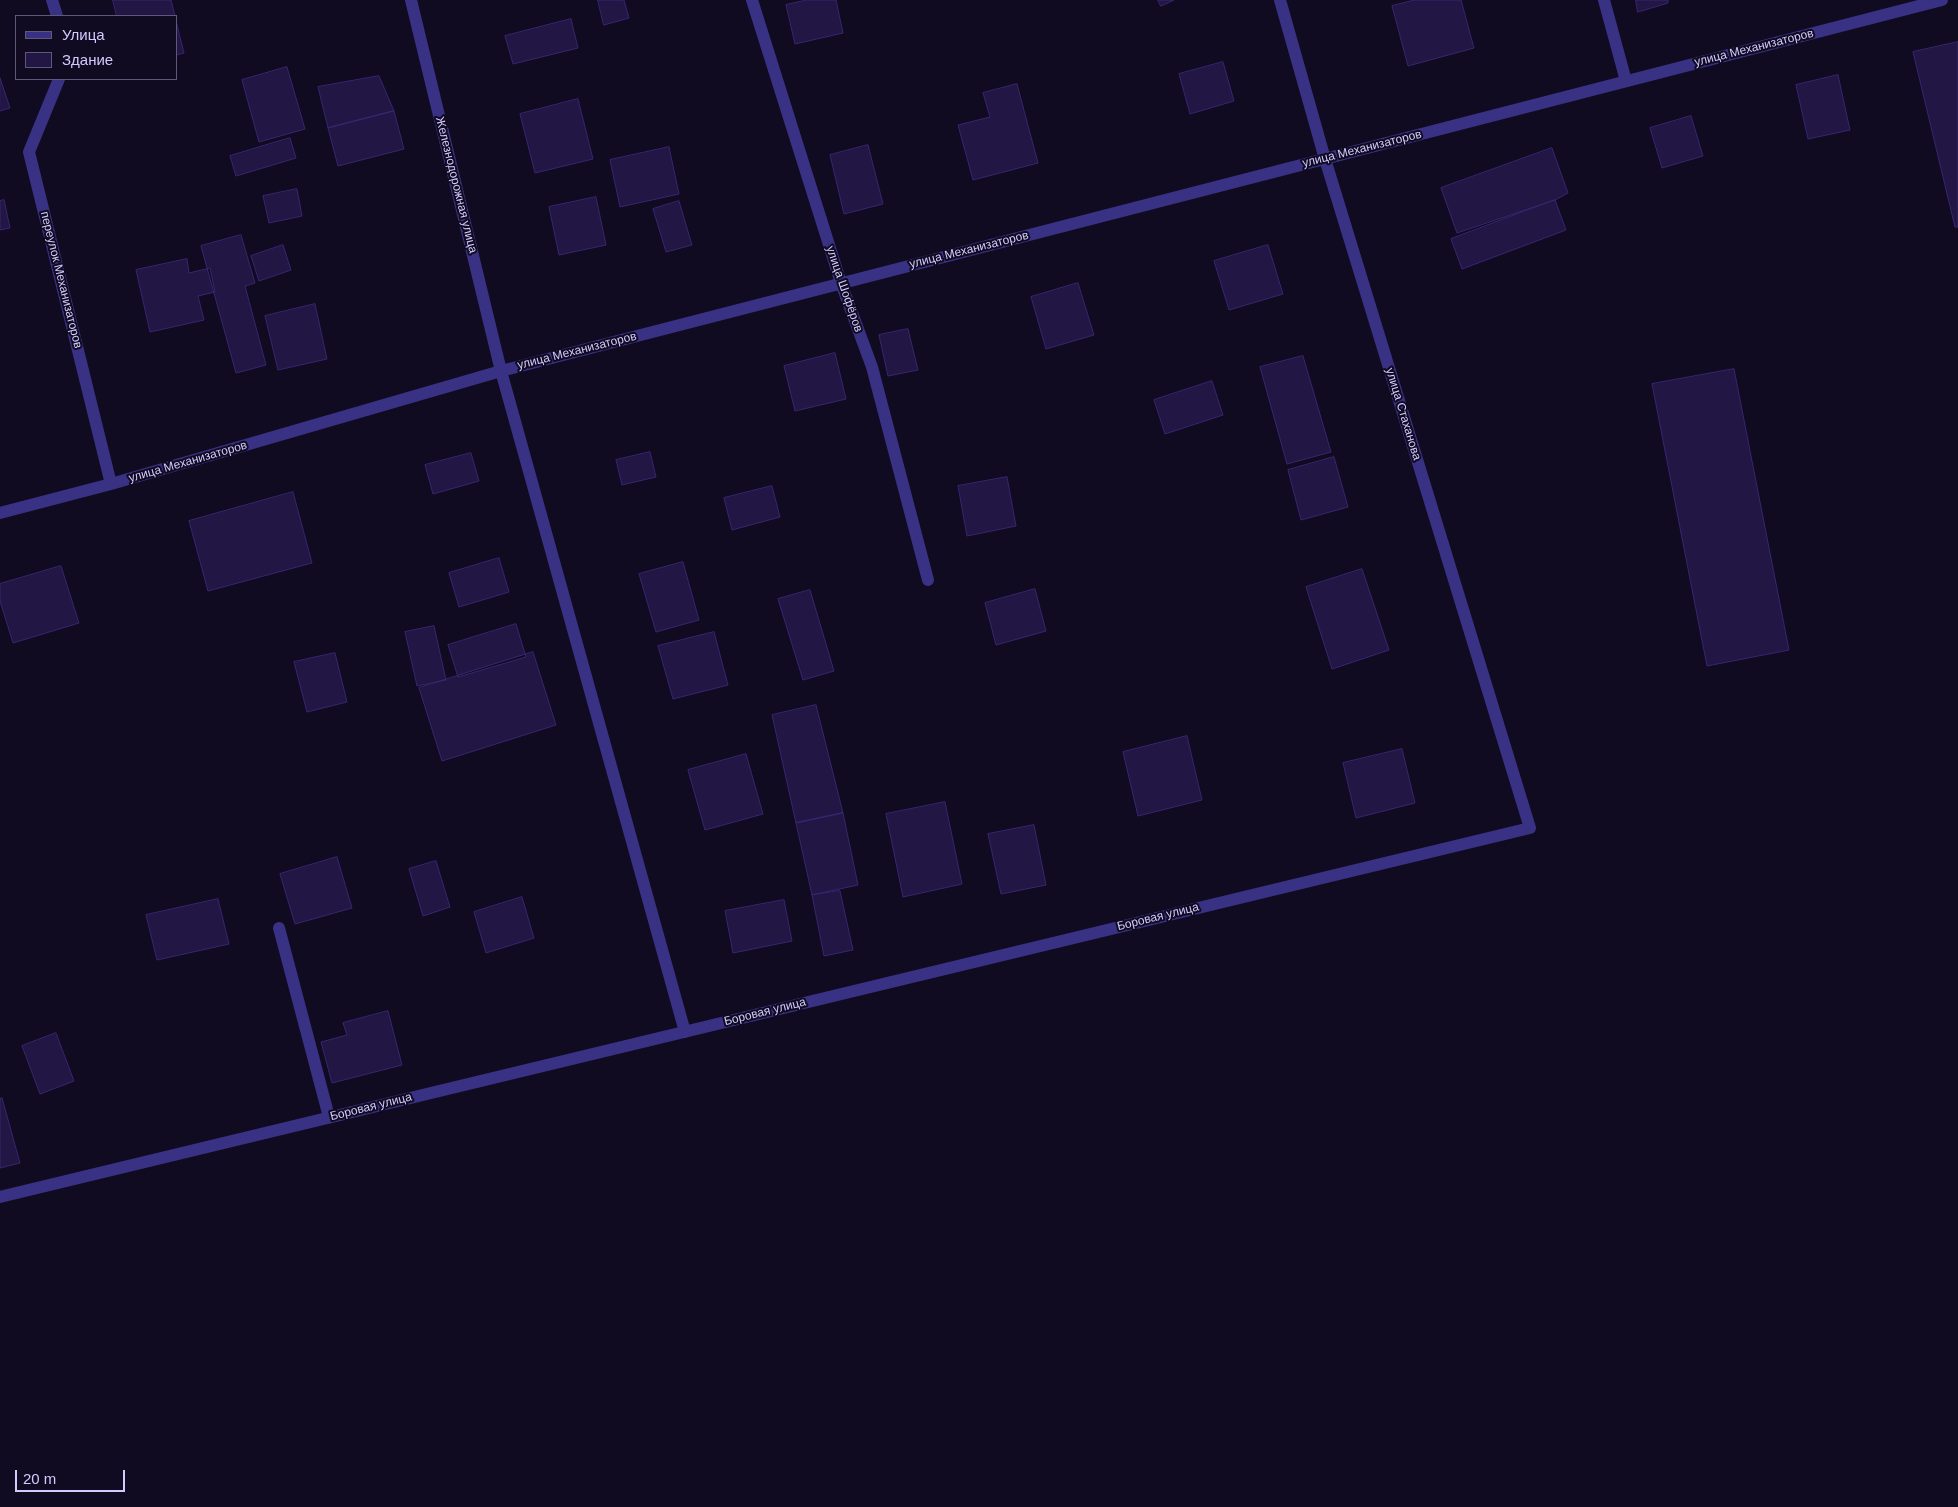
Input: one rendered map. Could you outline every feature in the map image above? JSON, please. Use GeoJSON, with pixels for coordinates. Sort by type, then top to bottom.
{"type":"FeatureCollection","features":[{"type":"Feature","properties":{"kind":"street"},"geometry":{"type":"LineString","coordinates":[[52,0],[57,15]]}},
{"type":"Feature","properties":{"kind":"street","name":"Железнодорожная улица"},"geometry":{"type":"LineString","coordinates":[[410,0],[502,371],[685,1032]]}},
{"type":"Feature","properties":{"kind":"street","name":"улица Шофёров"},"geometry":{"type":"LineString","coordinates":[[752,0],[841,283],[872,367],[928,580]]}},
{"type":"Feature","properties":{"kind":"street","name":"улица Стаханова"},"geometry":{"type":"LineString","coordinates":[[1280,0],[1325,159],[1530,828]]}},
{"type":"Feature","properties":{"kind":"street"},"geometry":{"type":"LineString","coordinates":[[1604,0],[1626,81]]}},
{"type":"Feature","properties":{"kind":"street","name":"улица Механизаторов"},"geometry":{"type":"LineString","coordinates":[[0,513],[111,484],[502,371],[1942,0]]}},
{"type":"Feature","properties":{"kind":"street","name":"переулок Механизаторов"},"geometry":{"type":"LineString","coordinates":[[59,80],[29,152],[111,484]]}},
{"type":"Feature","properties":{"kind":"street","name":"Боровая улица"},"geometry":{"type":"LineString","coordinates":[[0,1197],[1530,828]]}},
{"type":"Feature","properties":{"kind":"street"},"geometry":{"type":"LineString","coordinates":[[279,928],[329,1117]]}},
{"type":"Feature","properties":{"kind":"building"},"geometry":{"type":"Polygon","coordinates":[[[113,0],[171,0],[175,15],[117,15],[113,0]]]}},
{"type":"Feature","properties":{"kind":"building"},"geometry":{"type":"Polygon","coordinates":[[[598,0],[624,0],[629,18],[604,25],[598,0]]]}},
{"type":"Feature","properties":{"kind":"building"},"geometry":{"type":"Polygon","coordinates":[[[807,0],[836,0],[843,33],[795,44],[786,5],[807,0]]]}},
{"type":"Feature","properties":{"kind":"building"},"geometry":{"type":"Polygon","coordinates":[[[1158,0],[1174,0],[1161,6],[1158,0]]]}},
{"type":"Feature","properties":{"kind":"building"},"geometry":{"type":"Polygon","coordinates":[[[1415,0],[1461,0],[1474,48],[1408,66],[1392,6],[1415,0]]]}},
{"type":"Feature","properties":{"kind":"building"},"geometry":{"type":"Polygon","coordinates":[[[1636,0],[1668,0],[1668,3],[1638,12],[1636,0]]]}},
{"type":"Feature","properties":{"kind":"building"},"geometry":{"type":"Polygon","coordinates":[[[571,19],[578,48],[513,64],[505,36],[571,19]]]}},
{"type":"Feature","properties":{"kind":"building"},"geometry":{"type":"Polygon","coordinates":[[[178,29],[184,53],[178,54],[178,29]]]}},
{"type":"Feature","properties":{"kind":"building"},"geometry":{"type":"Polygon","coordinates":[[[1958,42],[1958,227],[1955,227],[1913,52],[1958,42]]]}},
{"type":"Feature","properties":{"kind":"building"},"geometry":{"type":"Polygon","coordinates":[[[1223,62],[1234,101],[1190,114],[1179,74],[1223,62]]]}},
{"type":"Feature","properties":{"kind":"building"},"geometry":{"type":"Polygon","coordinates":[[[287,67],[305,129],[259,142],[242,80],[287,67]]]}},
{"type":"Feature","properties":{"kind":"building"},"geometry":{"type":"Polygon","coordinates":[[[1838,75],[1850,130],[1808,139],[1796,85],[1838,75]]]}},
{"type":"Feature","properties":{"kind":"building"},"geometry":{"type":"Polygon","coordinates":[[[379,76],[394,111],[328,128],[318,87],[379,76]]]}},
{"type":"Feature","properties":{"kind":"building"},"geometry":{"type":"Polygon","coordinates":[[[0,78],[10,108],[0,111],[0,78]]]}},
{"type":"Feature","properties":{"kind":"building"},"geometry":{"type":"Polygon","coordinates":[[[1017,84],[1038,163],[973,180],[958,125],[990,117],[983,93],[1017,84]]]}},
{"type":"Feature","properties":{"kind":"building"},"geometry":{"type":"Polygon","coordinates":[[[578,99],[593,159],[535,173],[520,114],[578,99]]]}},
{"type":"Feature","properties":{"kind":"building"},"geometry":{"type":"Polygon","coordinates":[[[394,111],[404,149],[338,166],[328,128],[394,111]]]}},
{"type":"Feature","properties":{"kind":"building"},"geometry":{"type":"Polygon","coordinates":[[[1691,116],[1703,156],[1662,168],[1650,128],[1691,116]]]}},
{"type":"Feature","properties":{"kind":"building"},"geometry":{"type":"Polygon","coordinates":[[[290,138],[296,158],[236,176],[230,156],[290,138]]]}},
{"type":"Feature","properties":{"kind":"building"},"geometry":{"type":"Polygon","coordinates":[[[868,145],[883,204],[844,214],[830,155],[868,145]]]}},
{"type":"Feature","properties":{"kind":"building"},"geometry":{"type":"Polygon","coordinates":[[[669,147],[679,194],[620,207],[610,160],[669,147]]]}},
{"type":"Feature","properties":{"kind":"building"},"geometry":{"type":"Polygon","coordinates":[[[1552,148],[1568,193],[1555,200],[1457,233],[1441,188],[1552,148]]]}},
{"type":"Feature","properties":{"kind":"building"},"geometry":{"type":"Polygon","coordinates":[[[297,189],[302,216],[269,223],[263,196],[297,189]]]}},
{"type":"Feature","properties":{"kind":"building"},"geometry":{"type":"Polygon","coordinates":[[[596,197],[606,245],[559,255],[549,207],[596,197]]]}},
{"type":"Feature","properties":{"kind":"building"},"geometry":{"type":"Polygon","coordinates":[[[4,200],[10,228],[0,230],[0,201],[4,200]]]}},
{"type":"Feature","properties":{"kind":"building"},"geometry":{"type":"Polygon","coordinates":[[[1555,200],[1566,230],[1462,269],[1451,239],[1555,200]]]}},
{"type":"Feature","properties":{"kind":"building"},"geometry":{"type":"Polygon","coordinates":[[[679,201],[692,245],[666,252],[653,209],[679,201]]]}},
{"type":"Feature","properties":{"kind":"building"},"geometry":{"type":"Polygon","coordinates":[[[241,235],[255,283],[245,286],[266,365],[236,373],[201,246],[241,235]]]}},
{"type":"Feature","properties":{"kind":"building"},"geometry":{"type":"Polygon","coordinates":[[[283,245],[291,270],[259,281],[251,256],[283,245]]]}},
{"type":"Feature","properties":{"kind":"building"},"geometry":{"type":"Polygon","coordinates":[[[1268,245],[1283,294],[1229,310],[1214,261],[1268,245]]]}},
{"type":"Feature","properties":{"kind":"building"},"geometry":{"type":"Polygon","coordinates":[[[187,259],[189,273],[210,268],[215,292],[198,296],[204,320],[150,332],[136,270],[187,259]]]}},
{"type":"Feature","properties":{"kind":"building"},"geometry":{"type":"Polygon","coordinates":[[[1078,283],[1094,335],[1046,349],[1031,297],[1078,283]]]}},
{"type":"Feature","properties":{"kind":"building"},"geometry":{"type":"Polygon","coordinates":[[[315,304],[327,359],[278,370],[265,316],[315,304]]]}},
{"type":"Feature","properties":{"kind":"building"},"geometry":{"type":"Polygon","coordinates":[[[908,329],[918,370],[888,376],[879,335],[908,329]]]}},
{"type":"Feature","properties":{"kind":"building"},"geometry":{"type":"Polygon","coordinates":[[[835,353],[846,399],[795,411],[784,366],[835,353]]]}},
{"type":"Feature","properties":{"kind":"building"},"geometry":{"type":"Polygon","coordinates":[[[1303,356],[1331,452],[1287,464],[1260,367],[1303,356]]]}},
{"type":"Feature","properties":{"kind":"building"},"geometry":{"type":"Polygon","coordinates":[[[1734,369],[1789,650],[1707,666],[1652,384],[1734,369]]]}},
{"type":"Feature","properties":{"kind":"building"},"geometry":{"type":"Polygon","coordinates":[[[1212,381],[1223,415],[1165,434],[1154,400],[1212,381]]]}},
{"type":"Feature","properties":{"kind":"building"},"geometry":{"type":"Polygon","coordinates":[[[650,452],[656,477],[622,485],[616,460],[650,452]]]}},
{"type":"Feature","properties":{"kind":"building"},"geometry":{"type":"Polygon","coordinates":[[[471,453],[479,481],[433,494],[425,465],[471,453]]]}},
{"type":"Feature","properties":{"kind":"building"},"geometry":{"type":"Polygon","coordinates":[[[1334,457],[1348,507],[1301,520],[1288,470],[1334,457]]]}},
{"type":"Feature","properties":{"kind":"building"},"geometry":{"type":"Polygon","coordinates":[[[1007,477],[1016,526],[967,536],[958,486],[1007,477]]]}},
{"type":"Feature","properties":{"kind":"building"},"geometry":{"type":"Polygon","coordinates":[[[772,486],[780,517],[732,530],[724,498],[772,486]]]}},
{"type":"Feature","properties":{"kind":"building"},"geometry":{"type":"Polygon","coordinates":[[[293,492],[312,563],[208,591],[189,521],[293,492]]]}},
{"type":"Feature","properties":{"kind":"building"},"geometry":{"type":"Polygon","coordinates":[[[499,558],[509,592],[459,607],[449,573],[499,558]]]}},
{"type":"Feature","properties":{"kind":"building"},"geometry":{"type":"Polygon","coordinates":[[[683,562],[699,620],[656,632],[639,574],[683,562]]]}},
{"type":"Feature","properties":{"kind":"building"},"geometry":{"type":"Polygon","coordinates":[[[61,566],[79,623],[13,643],[0,601],[0,584],[61,566]]]}},
{"type":"Feature","properties":{"kind":"building"},"geometry":{"type":"Polygon","coordinates":[[[1362,569],[1389,650],[1332,669],[1306,587],[1362,569]]]}},
{"type":"Feature","properties":{"kind":"building"},"geometry":{"type":"Polygon","coordinates":[[[1035,589],[1046,631],[996,645],[985,603],[1035,589]]]}},
{"type":"Feature","properties":{"kind":"building"},"geometry":{"type":"Polygon","coordinates":[[[810,590],[834,671],[803,680],[778,599],[810,590]]]}},
{"type":"Feature","properties":{"kind":"building"},"geometry":{"type":"Polygon","coordinates":[[[516,624],[526,657],[458,677],[448,645],[516,624]]]}},
{"type":"Feature","properties":{"kind":"building"},"geometry":{"type":"Polygon","coordinates":[[[434,626],[446,680],[417,686],[405,632],[434,626]]]}},
{"type":"Feature","properties":{"kind":"building"},"geometry":{"type":"Polygon","coordinates":[[[714,632],[728,685],[673,699],[658,646],[714,632]]]}},
{"type":"Feature","properties":{"kind":"building"},"geometry":{"type":"Polygon","coordinates":[[[533,652],[556,725],[442,761],[419,688],[533,652]]]}},
{"type":"Feature","properties":{"kind":"building"},"geometry":{"type":"Polygon","coordinates":[[[335,653],[347,702],[307,712],[294,662],[335,653]]]}},
{"type":"Feature","properties":{"kind":"building"},"geometry":{"type":"Polygon","coordinates":[[[816,705],[843,813],[796,823],[772,715],[816,705]]]}},
{"type":"Feature","properties":{"kind":"building"},"geometry":{"type":"Polygon","coordinates":[[[1187,736],[1202,800],[1138,816],[1123,752],[1187,736]]]}},
{"type":"Feature","properties":{"kind":"building"},"geometry":{"type":"Polygon","coordinates":[[[1402,749],[1415,803],[1356,818],[1343,763],[1402,749]]]}},
{"type":"Feature","properties":{"kind":"building"},"geometry":{"type":"Polygon","coordinates":[[[746,754],[763,814],[705,830],[688,770],[746,754]]]}},
{"type":"Feature","properties":{"kind":"building"},"geometry":{"type":"Polygon","coordinates":[[[945,802],[962,884],[903,897],[886,814],[945,802]]]}},
{"type":"Feature","properties":{"kind":"building"},"geometry":{"type":"Polygon","coordinates":[[[843,813],[858,885],[812,895],[796,823],[843,813]]]}},
{"type":"Feature","properties":{"kind":"building"},"geometry":{"type":"Polygon","coordinates":[[[1034,825],[1046,885],[1001,894],[988,834],[1034,825]]]}},
{"type":"Feature","properties":{"kind":"building"},"geometry":{"type":"Polygon","coordinates":[[[337,857],[352,908],[295,924],[280,874],[337,857]]]}},
{"type":"Feature","properties":{"kind":"building"},"geometry":{"type":"Polygon","coordinates":[[[436,861],[450,907],[423,916],[409,869],[436,861]]]}},
{"type":"Feature","properties":{"kind":"building"},"geometry":{"type":"Polygon","coordinates":[[[840,891],[853,950],[824,956],[812,895],[840,891]]]}},
{"type":"Feature","properties":{"kind":"building"},"geometry":{"type":"Polygon","coordinates":[[[522,897],[534,938],[486,953],[474,912],[522,897]]]}},
{"type":"Feature","properties":{"kind":"building"},"geometry":{"type":"Polygon","coordinates":[[[218,899],[229,944],[157,960],[146,915],[218,899]]]}},
{"type":"Feature","properties":{"kind":"building"},"geometry":{"type":"Polygon","coordinates":[[[784,900],[792,941],[733,953],[725,911],[784,900]]]}},
{"type":"Feature","properties":{"kind":"building"},"geometry":{"type":"Polygon","coordinates":[[[388,1011],[402,1065],[332,1083],[321,1042],[347,1035],[343,1023],[388,1011]]]}},
{"type":"Feature","properties":{"kind":"building"},"geometry":{"type":"Polygon","coordinates":[[[56,1033],[74,1081],[40,1094],[22,1046],[56,1033]]]}},
{"type":"Feature","properties":{"kind":"building"},"geometry":{"type":"Polygon","coordinates":[[[2,1098],[20,1163],[0,1168],[0,1099],[2,1098]]]}}]}
